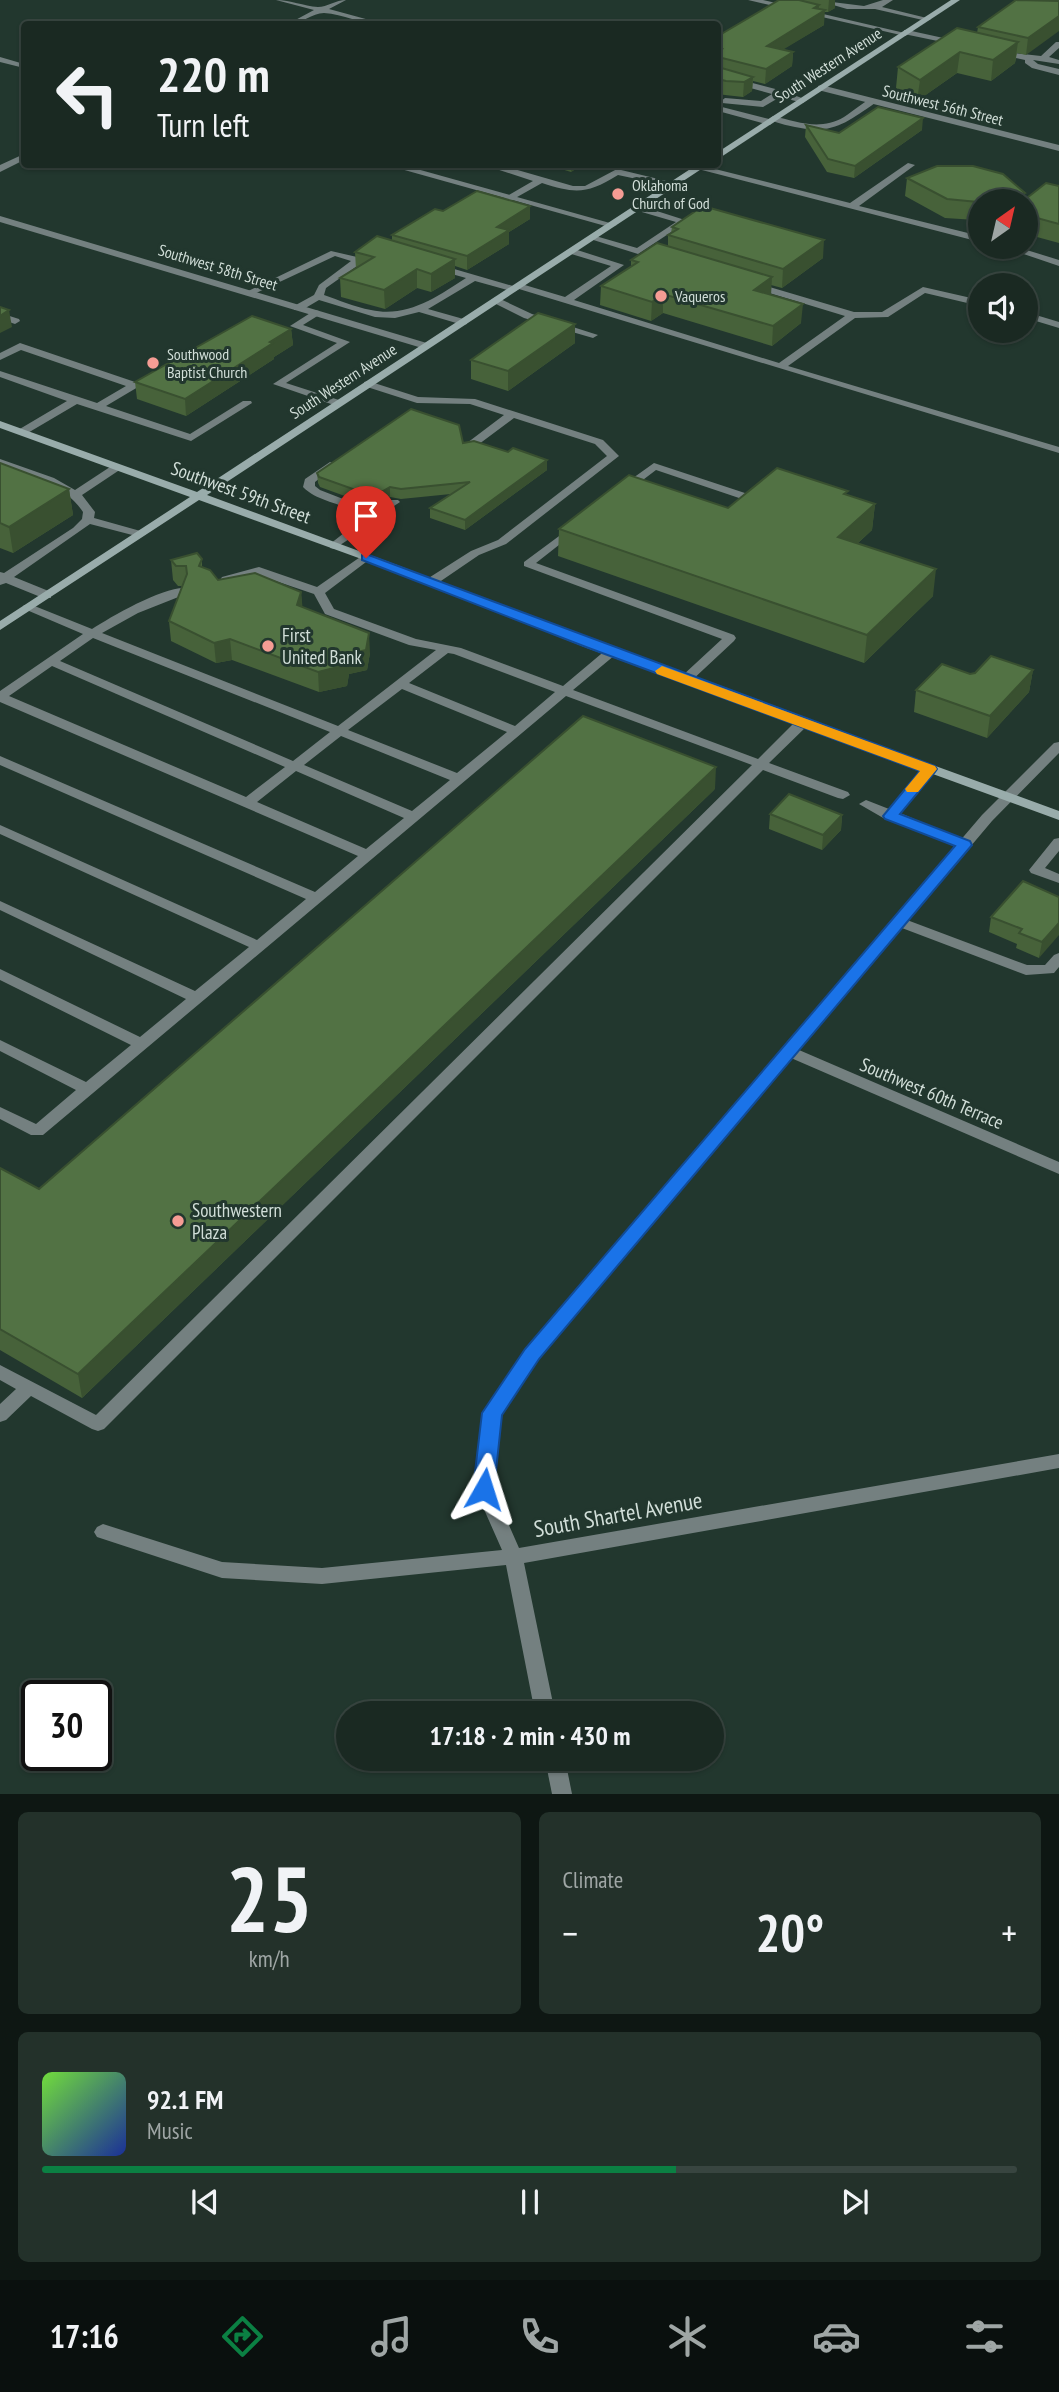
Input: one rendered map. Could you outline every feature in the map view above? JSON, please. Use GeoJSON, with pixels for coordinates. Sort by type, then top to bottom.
{"type":"FeatureCollection","features":[{"type":"Feature","properties":{"kind":"main road","name":"South Western Avenue"},"geometry":{"type":"LineString","coordinates":[[721,154],[956,0]]}},
{"type":"Feature","properties":{"kind":"main road","name":"South Western Avenue"},"geometry":{"type":"LineString","coordinates":[[0,626],[699,168]]}},
{"type":"Feature","properties":{"kind":"main road","name":"Southwest 59th Street"},"geometry":{"type":"LineString","coordinates":[[0,424],[1059,816]]}},
{"type":"Feature","properties":{"kind":"street"},"geometry":{"type":"LineString","coordinates":[[281,0],[367,21]]}},
{"type":"Feature","properties":{"kind":"street"},"geometry":{"type":"LineString","coordinates":[[298,21],[342,0]]}},
{"type":"Feature","properties":{"kind":"street"},"geometry":{"type":"LineString","coordinates":[[752,0],[772,2],[961,44]]}},
{"type":"Feature","properties":{"kind":"street"},"geometry":{"type":"LineString","coordinates":[[820,0],[862,9],[878,8],[927,19]]}},
{"type":"Feature","properties":{"kind":"street"},"geometry":{"type":"LineString","coordinates":[[878,8],[889,0]]}},
{"type":"Feature","properties":{"kind":"street"},"geometry":{"type":"LineString","coordinates":[[1044,58],[1059,44]]}},
{"type":"Feature","properties":{"kind":"street"},"geometry":{"type":"LineString","coordinates":[[987,51],[1028,60],[1044,58],[1059,62]]}},
{"type":"Feature","properties":{"kind":"street"},"geometry":{"type":"LineString","coordinates":[[0,59],[21,65]]}},
{"type":"Feature","properties":{"kind":"street"},"geometry":{"type":"LineString","coordinates":[[1028,60],[1035,66],[1059,72]]}},
{"type":"Feature","properties":{"kind":"street"},"geometry":{"type":"LineString","coordinates":[[721,78],[803,100]]}},
{"type":"Feature","properties":{"kind":"street","name":"Southwest 56th Street"},"geometry":{"type":"LineString","coordinates":[[821,88],[1059,148]]}},
{"type":"Feature","properties":{"kind":"street"},"geometry":{"type":"LineString","coordinates":[[721,104],[763,104],[780,93]]}},
{"type":"Feature","properties":{"kind":"street"},"geometry":{"type":"LineString","coordinates":[[721,105],[772,121],[818,130],[833,128],[873,101]]}},
{"type":"Feature","properties":{"kind":"street"},"geometry":{"type":"LineString","coordinates":[[0,169],[21,158]]}},
{"type":"Feature","properties":{"kind":"street"},"geometry":{"type":"LineString","coordinates":[[853,206],[911,165]]}},
{"type":"Feature","properties":{"kind":"street"},"geometry":{"type":"LineString","coordinates":[[412,168],[612,225]]}},
{"type":"Feature","properties":{"kind":"street"},"geometry":{"type":"LineString","coordinates":[[499,168],[579,192],[588,190],[617,172],[674,184]]}},
{"type":"Feature","properties":{"kind":"street"},"geometry":{"type":"LineString","coordinates":[[710,168],[968,236]]}},
{"type":"Feature","properties":{"kind":"street"},"geometry":{"type":"LineString","coordinates":[[510,198],[541,180]]}},
{"type":"Feature","properties":{"kind":"street"},"geometry":{"type":"LineString","coordinates":[[638,208],[683,221],[638,251]]}},
{"type":"Feature","properties":{"kind":"street","name":"Southwest 58th Street"},"geometry":{"type":"LineString","coordinates":[[0,219],[426,346]]}},
{"type":"Feature","properties":{"kind":"street"},"geometry":{"type":"LineString","coordinates":[[592,238],[650,254]]}},
{"type":"Feature","properties":{"kind":"street"},"geometry":{"type":"LineString","coordinates":[[298,308],[318,297],[323,287],[376,249],[388,253]]}},
{"type":"Feature","properties":{"kind":"street"},"geometry":{"type":"LineString","coordinates":[[566,301],[619,265],[571,251]]}},
{"type":"Feature","properties":{"kind":"street"},"geometry":{"type":"LineString","coordinates":[[249,293],[273,280],[305,270],[334,253],[358,260]]}},
{"type":"Feature","properties":{"kind":"street"},"geometry":{"type":"LineString","coordinates":[[1038,256],[1059,263]]}},
{"type":"Feature","properties":{"kind":"street"},"geometry":{"type":"LineString","coordinates":[[425,263],[566,301],[1056,450]]}},
{"type":"Feature","properties":{"kind":"street"},"geometry":{"type":"LineString","coordinates":[[318,297],[383,315],[418,309],[475,278]]}},
{"type":"Feature","properties":{"kind":"street"},"geometry":{"type":"LineString","coordinates":[[739,281],[853,315],[884,315],[923,290],[968,300]]}},
{"type":"Feature","properties":{"kind":"street"},"geometry":{"type":"LineString","coordinates":[[496,300],[528,316],[593,335]]}},
{"type":"Feature","properties":{"kind":"street"},"geometry":{"type":"LineString","coordinates":[[418,309],[463,322]]}},
{"type":"Feature","properties":{"kind":"street"},"geometry":{"type":"LineString","coordinates":[[316,313],[295,326],[345,342],[278,384],[338,403]]}},
{"type":"Feature","properties":{"kind":"street"},"geometry":{"type":"LineString","coordinates":[[780,367],[853,315]]}},
{"type":"Feature","properties":{"kind":"street"},"geometry":{"type":"LineString","coordinates":[[0,316],[15,321]]}},
{"type":"Feature","properties":{"kind":"street"},"geometry":{"type":"LineString","coordinates":[[1038,319],[1059,325]]}},
{"type":"Feature","properties":{"kind":"street"},"geometry":{"type":"LineString","coordinates":[[0,357],[20,346],[134,385],[98,407]]}},
{"type":"Feature","properties":{"kind":"street"},"geometry":{"type":"LineString","coordinates":[[0,374],[191,438],[247,403]]}},
{"type":"Feature","properties":{"kind":"street"},"geometry":{"type":"LineString","coordinates":[[369,384],[417,400],[471,401],[599,442],[614,456],[502,542],[475,553],[431,582]]}},
{"type":"Feature","properties":{"kind":"street"},"geometry":{"type":"LineString","coordinates":[[22,432],[76,400]]}},
{"type":"Feature","properties":{"kind":"street"},"geometry":{"type":"LineString","coordinates":[[411,410],[417,400]]}},
{"type":"Feature","properties":{"kind":"street"},"geometry":{"type":"LineString","coordinates":[[467,448],[513,414]]}},
{"type":"Feature","properties":{"kind":"street"},"geometry":{"type":"LineString","coordinates":[[0,463],[61,486],[75,495],[89,512],[88,520],[2,579]]}},
{"type":"Feature","properties":{"kind":"street"},"geometry":{"type":"LineString","coordinates":[[334,466],[309,481],[309,487],[330,499],[365,512],[369,519]]}},
{"type":"Feature","properties":{"kind":"street"},"geometry":{"type":"LineString","coordinates":[[610,500],[637,486],[654,466],[753,499],[738,511]]}},
{"type":"Feature","properties":{"kind":"street"},"geometry":{"type":"LineString","coordinates":[[75,495],[117,467]]}},
{"type":"Feature","properties":{"kind":"street"},"geometry":{"type":"LineString","coordinates":[[334,546],[394,502]]}},
{"type":"Feature","properties":{"kind":"street"},"geometry":{"type":"LineString","coordinates":[[589,516],[528,564],[730,638],[686,679]]}},
{"type":"Feature","properties":{"kind":"street"},"geometry":{"type":"LineString","coordinates":[[88,520],[140,534]]}},
{"type":"Feature","properties":{"kind":"street"},"geometry":{"type":"LineString","coordinates":[[319,592],[366,558]]}},
{"type":"Feature","properties":{"kind":"street"},"geometry":{"type":"LineString","coordinates":[[208,584],[260,571],[319,592],[329,611],[412,642],[446,649],[565,691],[843,795]]}},
{"type":"Feature","properties":{"kind":"street"},"geometry":{"type":"LineString","coordinates":[[2,579],[47,595]]}},
{"type":"Feature","properties":{"kind":"street"},"geometry":{"type":"LineString","coordinates":[[182,591],[149,600],[52,662],[3,701],[369,855]]}},
{"type":"Feature","properties":{"kind":"street"},"geometry":{"type":"LineString","coordinates":[[27,608],[460,779]]}},
{"type":"Feature","properties":{"kind":"street"},"geometry":{"type":"LineString","coordinates":[[247,803],[446,649]]}},
{"type":"Feature","properties":{"kind":"street"},"geometry":{"type":"LineString","coordinates":[[0,1112],[37,1131],[611,652]]}},
{"type":"Feature","properties":{"kind":"street"},"geometry":{"type":"LineString","coordinates":[[52,662],[414,817]]}},
{"type":"Feature","properties":{"kind":"street"},"geometry":{"type":"LineString","coordinates":[[401,684],[516,731]]}},
{"type":"Feature","properties":{"kind":"street"},"geometry":{"type":"LineString","coordinates":[[0,1372],[98,1424],[803,722]]}},
{"type":"Feature","properties":{"kind":"street"},"geometry":{"type":"LineString","coordinates":[[543,1701],[514,1557],[484,1489],[492,1413],[532,1354],[964,845],[1059,746]]}},
{"type":"Feature","properties":{"kind":"street"},"geometry":{"type":"LineString","coordinates":[[0,760],[317,898]]}},
{"type":"Feature","properties":{"kind":"street"},"geometry":{"type":"LineString","coordinates":[[890,816],[930,769]]}},
{"type":"Feature","properties":{"kind":"street"},"geometry":{"type":"LineString","coordinates":[[866,804],[964,845]]}},
{"type":"Feature","properties":{"kind":"street"},"geometry":{"type":"LineString","coordinates":[[0,829],[259,946]]}},
{"type":"Feature","properties":{"kind":"street"},"geometry":{"type":"LineString","coordinates":[[1059,842],[1036,870],[1059,878]]}},
{"type":"Feature","properties":{"kind":"street"},"geometry":{"type":"LineString","coordinates":[[0,905],[197,998]]}},
{"type":"Feature","properties":{"kind":"street"},"geometry":{"type":"LineString","coordinates":[[899,922],[1026,970],[1049,970],[1059,958]]}},
{"type":"Feature","properties":{"kind":"street"},"geometry":{"type":"LineString","coordinates":[[0,974],[142,1044]]}},
{"type":"Feature","properties":{"kind":"street"},"geometry":{"type":"LineString","coordinates":[[0,1045],[87,1090]]}},
{"type":"Feature","properties":{"kind":"street","name":"Southwest 60th Terrace"},"geometry":{"type":"LineString","coordinates":[[790,1052],[1059,1168]]}},
{"type":"Feature","properties":{"kind":"street"},"geometry":{"type":"LineString","coordinates":[[0,1415],[28,1388]]}},
{"type":"Feature","properties":{"kind":"street","name":"South Shartel Avenue"},"geometry":{"type":"LineString","coordinates":[[103,1532],[222,1570],[322,1576],[514,1557],[1059,1461]]}},
{"type":"Feature","properties":{"kind":"street"},"geometry":{"type":"LineString","coordinates":[[557,1771],[562,1794]]}},
{"type":"Feature","properties":{"kind":"building"},"geometry":{"type":"Polygon","coordinates":[[[779,0],[799,0],[819,5],[814,8],[825,10],[767,46],[793,52],[766,69],[721,58],[721,34],[779,0]]]}},
{"type":"Feature","properties":{"kind":"building"},"geometry":{"type":"Polygon","coordinates":[[[1016,0],[1059,1],[1059,16],[1028,38],[978,27],[1016,0]]]}},
{"type":"Feature","properties":{"kind":"building"},"geometry":{"type":"Polygon","coordinates":[[[957,28],[1018,42],[993,60],[960,52],[920,80],[898,67],[957,28]]]}},
{"type":"Feature","properties":{"kind":"building"},"geometry":{"type":"Polygon","coordinates":[[[721,68],[753,77],[744,82],[721,80],[721,68]]]}},
{"type":"Feature","properties":{"kind":"building"},"geometry":{"type":"Polygon","coordinates":[[[878,107],[923,118],[855,166],[828,159],[806,125],[839,133],[878,107]]]}},
{"type":"Feature","properties":{"kind":"building"},"geometry":{"type":"Polygon","coordinates":[[[937,166],[973,166],[1003,174],[1020,189],[968,189],[968,201],[947,199],[907,178],[937,166]]]}},
{"type":"Feature","properties":{"kind":"building"},"geometry":{"type":"Polygon","coordinates":[[[1046,183],[1059,186],[1059,224],[1038,218],[1038,189],[1046,183]]]}},
{"type":"Feature","properties":{"kind":"building"},"geometry":{"type":"Polygon","coordinates":[[[477,191],[530,206],[497,227],[509,230],[467,256],[392,235],[435,209],[443,211],[477,191]]]}},
{"type":"Feature","properties":{"kind":"building"},"geometry":{"type":"Polygon","coordinates":[[[703,206],[824,240],[783,269],[668,235],[678,229],[672,227],[703,206]]]}},
{"type":"Feature","properties":{"kind":"building"},"geometry":{"type":"Polygon","coordinates":[[[377,236],[455,259],[431,274],[417,269],[384,290],[340,278],[374,257],[355,252],[377,236]]]}},
{"type":"Feature","properties":{"kind":"building"},"geometry":{"type":"Polygon","coordinates":[[[657,243],[772,277],[754,290],[803,304],[773,326],[663,294],[652,302],[601,286],[638,262],[631,260],[657,243]]]}},
{"type":"Feature","properties":{"kind":"building"},"geometry":{"type":"Polygon","coordinates":[[[0,307],[9,310],[0,316],[0,307]]]}},
{"type":"Feature","properties":{"kind":"building"},"geometry":{"type":"Polygon","coordinates":[[[538,313],[575,324],[508,371],[471,360],[538,313]]]}},
{"type":"Feature","properties":{"kind":"building"},"geometry":{"type":"Polygon","coordinates":[[[252,316],[291,329],[185,399],[135,382],[252,316]]]}},
{"type":"Feature","properties":{"kind":"building"},"geometry":{"type":"Polygon","coordinates":[[[411,409],[459,425],[463,443],[474,441],[508,452],[513,448],[547,460],[465,520],[430,508],[470,482],[401,489],[390,487],[383,491],[364,493],[319,477],[317,473],[411,409]]]}},
{"type":"Feature","properties":{"kind":"building"},"geometry":{"type":"Polygon","coordinates":[[[0,463],[69,489],[9,527],[0,523],[0,463]]]}},
{"type":"Feature","properties":{"kind":"building"},"geometry":{"type":"Polygon","coordinates":[[[777,468],[848,491],[844,494],[875,504],[838,537],[936,569],[867,635],[559,529],[629,475],[728,508],[777,468]]]}},
{"type":"Feature","properties":{"kind":"building"},"geometry":{"type":"Polygon","coordinates":[[[197,553],[202,559],[199,566],[210,570],[218,580],[255,573],[301,592],[297,605],[369,633],[366,650],[348,654],[346,665],[318,672],[230,639],[214,643],[169,621],[187,574],[186,566],[176,566],[171,560],[197,553]]]}},
{"type":"Feature","properties":{"kind":"building"},"geometry":{"type":"Polygon","coordinates":[[[991,656],[1033,670],[990,716],[916,690],[942,664],[970,674],[975,673],[991,656]]]}},
{"type":"Feature","properties":{"kind":"building"},"geometry":{"type":"Polygon","coordinates":[[[583,716],[716,767],[78,1374],[0,1329],[0,1168],[39,1189],[583,716]]]}},
{"type":"Feature","properties":{"kind":"building"},"geometry":{"type":"Polygon","coordinates":[[[789,794],[842,815],[823,835],[770,814],[789,794]]]}},
{"type":"Feature","properties":{"kind":"building"},"geometry":{"type":"Polygon","coordinates":[[[1023,881],[1059,897],[1059,923],[1042,942],[1019,933],[1022,929],[991,917],[1023,881]]]}},
{"type":"Feature","properties":{"kind":"slow traffic"},"geometry":{"type":"LineString","coordinates":[[662,671],[930,769],[913,789]]}},
{"type":"Feature","properties":{"kind":"place","name":"Oklahoma Church of God"},"geometry":{"type":"Point","coordinates":[618,194]}},
{"type":"Feature","properties":{"kind":"place","name":"Vaqueros"},"geometry":{"type":"Point","coordinates":[661,296]}},
{"type":"Feature","properties":{"kind":"place","name":"Southwood Baptist Church"},"geometry":{"type":"Point","coordinates":[153,363]}},
{"type":"Feature","properties":{"kind":"place","name":"First United Bank"},"geometry":{"type":"Point","coordinates":[268,646]}},
{"type":"Feature","properties":{"kind":"place","name":"Southwestern Plaza"},"geometry":{"type":"Point","coordinates":[178,1221]}},
{"type":"Feature","properties":{"kind":"route"},"geometry":{"type":"LineString","coordinates":[[366,558],[591,645],[930,769],[890,816],[964,845],[532,1354],[492,1413],[484,1489]]}}]}
